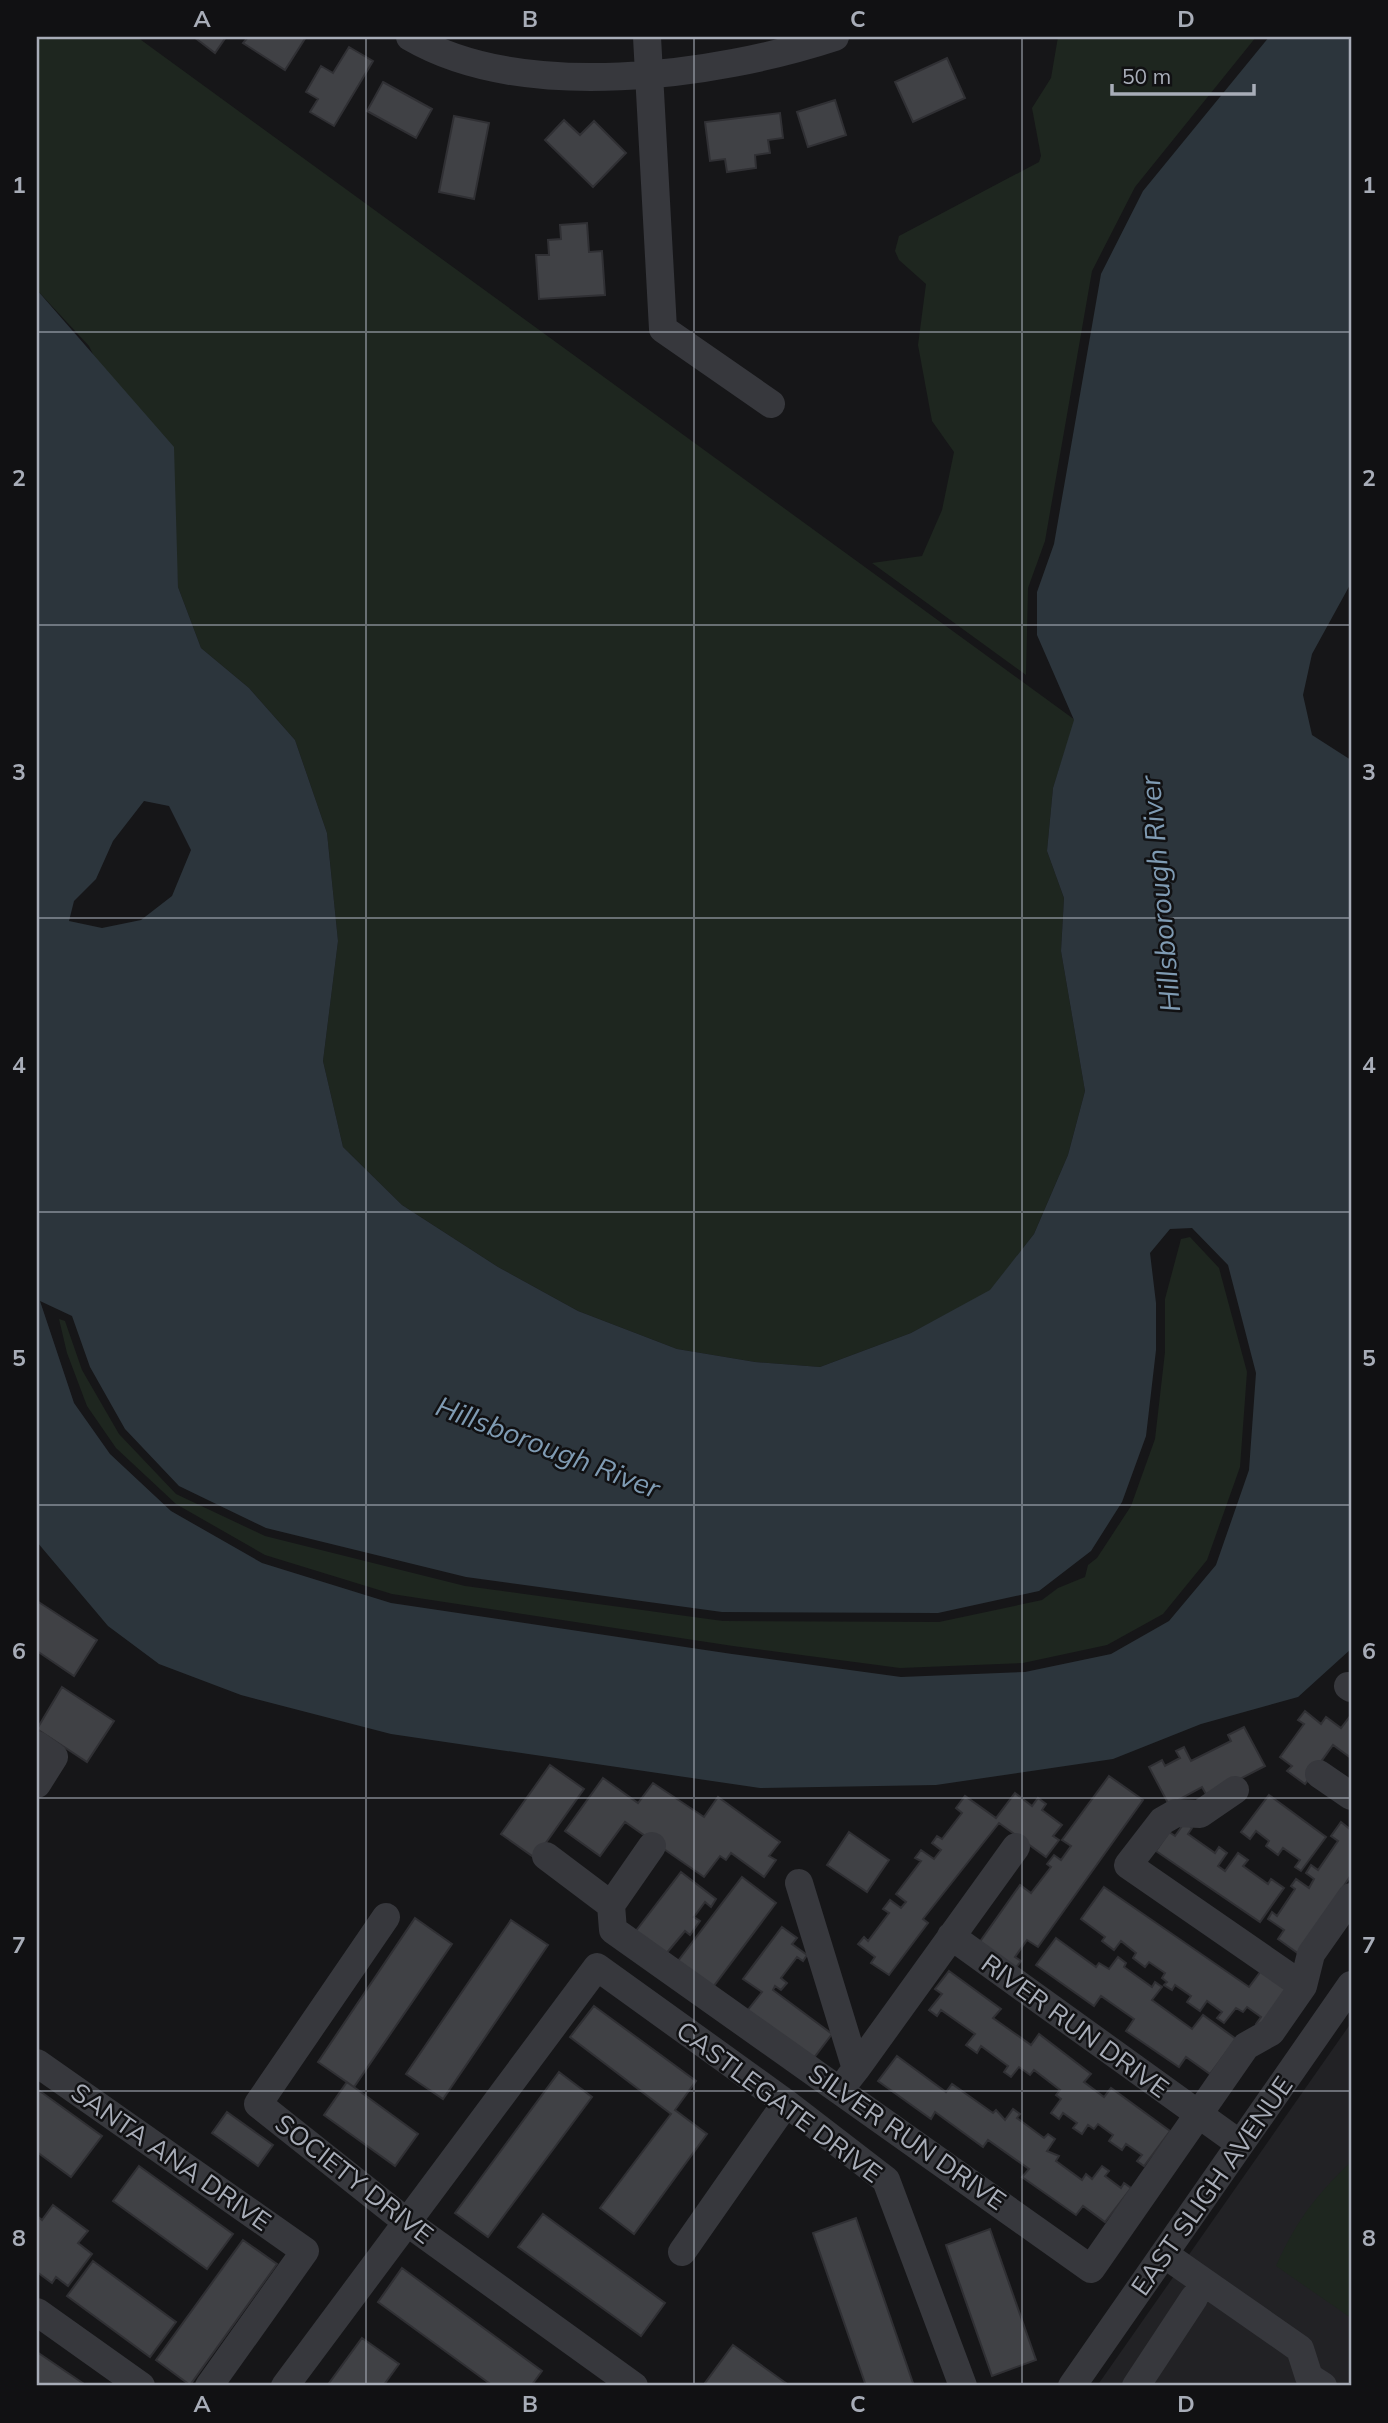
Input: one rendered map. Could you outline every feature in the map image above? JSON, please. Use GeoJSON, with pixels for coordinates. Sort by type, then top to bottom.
{"type":"FeatureCollection","features":[{"type":"Feature","properties":{"kind":"street"},"geometry":{"type":"LineString","coordinates":[[410,37],[427,47],[497,70],[564,76],[648,75],[793,50],[835,37]]}},
{"type":"Feature","properties":{"kind":"street"},"geometry":{"type":"LineString","coordinates":[[647,37],[663,329],[771,404]]}},
{"type":"Feature","properties":{"kind":"street"},"geometry":{"type":"LineString","coordinates":[[37,1745],[54,1757],[37,1784]]}},
{"type":"Feature","properties":{"kind":"street"},"geometry":{"type":"LineString","coordinates":[[1320,1774],[1351,1796]]}},
{"type":"Feature","properties":{"kind":"street"},"geometry":{"type":"LineString","coordinates":[[1235,1790],[1200,1814],[1176,1813],[1162,1821],[1128,1865],[1303,1986]]}},
{"type":"Feature","properties":{"kind":"street"},"geometry":{"type":"LineString","coordinates":[[546,1856],[611,1905],[652,1846]]}},
{"type":"Feature","properties":{"kind":"street"},"geometry":{"type":"LineString","coordinates":[[848,2079],[1016,1847]]}},
{"type":"Feature","properties":{"kind":"street"},"geometry":{"type":"LineString","coordinates":[[799,1883],[848,2079]]}},
{"type":"Feature","properties":{"kind":"street"},"geometry":{"type":"LineString","coordinates":[[1240,2144],[1200,2115],[1246,2046],[1271,2032],[1303,1986],[1311,1954],[1351,1897]]}},
{"type":"Feature","properties":{"kind":"street","name":"SILVER RUN DRIVE"},"geometry":{"type":"LineString","coordinates":[[611,1905],[613,1930],[848,2079],[1091,2269],[1200,2115]]}},
{"type":"Feature","properties":{"kind":"street","name":"SOCIETY DRIVE"},"geometry":{"type":"LineString","coordinates":[[386,1917],[258,2104],[408,2222],[634,2386]]}},
{"type":"Feature","properties":{"kind":"street","name":"RIVER RUN DRIVE"},"geometry":{"type":"LineString","coordinates":[[951,1936],[1200,2115]]}},
{"type":"Feature","properties":{"kind":"street","name":"CASTLEGATE DRIVE"},"geometry":{"type":"LineString","coordinates":[[408,2222],[597,1967],[786,2103],[886,2180],[963,2386]]}},
{"type":"Feature","properties":{"kind":"street","name":"EAST SLIGH AVENUE"},"geometry":{"type":"LineString","coordinates":[[1072,2386],[1175,2261],[1240,2144],[1351,1985]]}},
{"type":"Feature","properties":{"kind":"street","name":"SANTA ANA DRIVE"},"geometry":{"type":"LineString","coordinates":[[37,2063],[305,2251],[209,2386]]}},
{"type":"Feature","properties":{"kind":"street"},"geometry":{"type":"LineString","coordinates":[[682,2252],[786,2103]]}},
{"type":"Feature","properties":{"kind":"street"},"geometry":{"type":"LineString","coordinates":[[285,2386],[408,2222]]}},
{"type":"Feature","properties":{"kind":"street"},"geometry":{"type":"LineString","coordinates":[[1175,2261],[1300,2349],[1309,2377],[1323,2386]]}},
{"type":"Feature","properties":{"kind":"street"},"geometry":{"type":"LineString","coordinates":[[1136,2386],[1194,2298]]}},
{"type":"Feature","properties":{"kind":"street"},"geometry":{"type":"LineString","coordinates":[[37,2312],[141,2386]]}},
{"type":"Feature","properties":{"kind":"shaded area"},"geometry":{"type":"Polygon","coordinates":[[[37,37],[137,37],[1075,720],[1053,788],[1047,851],[1064,898],[1061,951],[1085,1091],[1068,1155],[1034,1234],[990,1291],[911,1333],[820,1367],[755,1362],[677,1349],[578,1311],[498,1267],[402,1205],[343,1147],[323,1061],[338,941],[327,833],[295,740],[249,688],[201,648],[178,587],[174,525],[89,346],[37,290],[37,37]]]}},
{"type":"Feature","properties":{"kind":"shaded area"},"geometry":{"type":"Polygon","coordinates":[[[1058,37],[1256,37],[1135,187],[1092,271],[1045,541],[1028,588],[1026,675],[872,563],[922,556],[942,510],[954,452],[932,421],[918,345],[926,284],[899,260],[895,251],[899,236],[1039,162],[1041,156],[1032,108],[1051,78],[1058,37]]]}},
{"type":"Feature","properties":{"kind":"shaded area"},"geometry":{"type":"Polygon","coordinates":[[[1190,1237],[1219,1268],[1247,1372],[1240,1467],[1207,1560],[1163,1614],[1107,1645],[1023,1663],[900,1668],[733,1646],[392,1594],[265,1555],[176,1504],[116,1448],[87,1406],[67,1353],[59,1319],[65,1321],[82,1370],[119,1434],[176,1494],[265,1536],[465,1586],[723,1621],[939,1622],[1042,1600],[1058,1588],[1085,1577],[1088,1565],[1097,1558],[1131,1506],[1155,1439],[1165,1352],[1165,1299],[1181,1239],[1190,1237]]]}},
{"type":"Feature","properties":{"kind":"shaded area"},"geometry":{"type":"Polygon","coordinates":[[[1351,2023],[1351,2386],[1097,2386],[1351,2023]]]}},
{"type":"Feature","properties":{"kind":"shaded area"},"geometry":{"type":"Polygon","coordinates":[[[1351,2162],[1351,2318],[1276,2266],[1291,2235],[1308,2210],[1351,2162]]]}},
{"type":"Feature","properties":{"kind":"water","name":"Hillsborough River"},"geometry":{"type":"Polygon","coordinates":[[[1269,37],[1351,37],[1351,583],[1312,654],[1303,695],[1312,735],[1351,760],[1351,1649],[1298,1697],[1201,1724],[1113,1759],[936,1785],[760,1788],[391,1734],[241,1695],[159,1664],[108,1626],[37,1542],[37,290],[174,447],[178,587],[201,648],[249,688],[295,740],[327,833],[338,941],[323,1061],[343,1147],[402,1205],[498,1267],[578,1311],[677,1349],[755,1362],[820,1367],[911,1333],[990,1290],[1034,1234],[1068,1155],[1085,1091],[1061,951],[1064,898],[1047,851],[1053,788],[1074,720],[1037,635],[1037,592],[1054,544],[1101,274],[1143,191],[1269,37]],[[144,801],[113,841],[96,879],[74,901],[69,921],[102,928],[141,920],[172,896],[191,850],[169,806],[144,801]],[[1192,1228],[1170,1229],[1150,1253],[1156,1303],[1156,1350],[1146,1436],[1122,1502],[1091,1551],[1039,1591],[938,1613],[722,1612],[466,1577],[266,1528],[179,1486],[125,1429],[90,1367],[72,1316],[40,1301],[74,1403],[110,1454],[171,1511],[262,1563],[391,1603],[732,1654],[901,1677],[1025,1672],[1111,1654],[1169,1621],[1216,1565],[1249,1470],[1256,1373],[1228,1265],[1192,1228]]]}},
{"type":"Feature","properties":{"kind":"building"},"geometry":{"type":"Polygon","coordinates":[[[194,37],[226,37],[215,53],[194,37]]]}},
{"type":"Feature","properties":{"kind":"building"},"geometry":{"type":"Polygon","coordinates":[[[248,37],[306,37],[285,70],[243,43],[248,37]]]}},
{"type":"Feature","properties":{"kind":"building"},"geometry":{"type":"Polygon","coordinates":[[[349,47],[373,61],[334,126],[310,112],[318,99],[306,92],[321,66],[333,73],[349,47]]]}},
{"type":"Feature","properties":{"kind":"building"},"geometry":{"type":"Polygon","coordinates":[[[947,58],[965,98],[913,122],[895,82],[947,58]]]}},
{"type":"Feature","properties":{"kind":"building"},"geometry":{"type":"Polygon","coordinates":[[[383,82],[432,109],[416,138],[367,111],[383,82]]]}},
{"type":"Feature","properties":{"kind":"building"},"geometry":{"type":"Polygon","coordinates":[[[835,100],[846,135],[808,147],[797,112],[835,100]]]}},
{"type":"Feature","properties":{"kind":"building"},"geometry":{"type":"Polygon","coordinates":[[[780,113],[783,138],[768,140],[770,153],[755,155],[756,168],[727,172],[725,159],[710,161],[705,122],[780,113]]]}},
{"type":"Feature","properties":{"kind":"building"},"geometry":{"type":"Polygon","coordinates":[[[454,116],[489,123],[474,199],[439,192],[454,116]]]}},
{"type":"Feature","properties":{"kind":"building"},"geometry":{"type":"Polygon","coordinates":[[[564,120],[580,135],[594,121],[626,153],[593,187],[545,140],[564,120]]]}},
{"type":"Feature","properties":{"kind":"building"},"geometry":{"type":"Polygon","coordinates":[[[587,223],[589,252],[602,251],[605,295],[539,299],[536,255],[549,255],[548,240],[561,239],[560,225],[587,223]]]}},
{"type":"Feature","properties":{"kind":"building"},"geometry":{"type":"Polygon","coordinates":[[[37,1601],[97,1640],[74,1676],[37,1651],[37,1601]]]}},
{"type":"Feature","properties":{"kind":"building"},"geometry":{"type":"Polygon","coordinates":[[[62,1687],[114,1721],[87,1762],[37,1729],[62,1687]]]}},
{"type":"Feature","properties":{"kind":"building"},"geometry":{"type":"Polygon","coordinates":[[[1305,1711],[1321,1724],[1326,1717],[1341,1728],[1351,1715],[1351,1758],[1333,1745],[1305,1784],[1287,1771],[1292,1766],[1280,1757],[1304,1724],[1298,1720],[1305,1711]]]}},
{"type":"Feature","properties":{"kind":"building"},"geometry":{"type":"Polygon","coordinates":[[[1244,1727],[1265,1766],[1207,1796],[1202,1787],[1169,1805],[1149,1767],[1162,1760],[1165,1766],[1180,1758],[1176,1751],[1184,1747],[1191,1761],[1231,1741],[1228,1735],[1244,1727]]]}},
{"type":"Feature","properties":{"kind":"building"},"geometry":{"type":"Polygon","coordinates":[[[550,1765],[584,1789],[535,1858],[501,1834],[550,1765]]]}},
{"type":"Feature","properties":{"kind":"building"},"geometry":{"type":"Polygon","coordinates":[[[1109,1776],[1143,1800],[1038,1947],[1027,1940],[1015,1957],[1021,1961],[1015,1969],[979,1943],[1020,1885],[1031,1893],[1051,1867],[1047,1864],[1054,1855],[1061,1860],[1071,1846],[1062,1840],[1109,1776]]]}},
{"type":"Feature","properties":{"kind":"building"},"geometry":{"type":"Polygon","coordinates":[[[603,1778],[638,1803],[653,1783],[704,1817],[718,1797],[780,1842],[769,1856],[776,1860],[764,1877],[731,1853],[726,1860],[720,1856],[704,1877],[625,1822],[600,1856],[565,1831],[603,1778]]]}},
{"type":"Feature","properties":{"kind":"building"},"geometry":{"type":"Polygon","coordinates":[[[1015,1793],[1032,1806],[1038,1798],[1046,1804],[1042,1810],[1062,1825],[1053,1836],[1059,1840],[1046,1857],[999,1823],[923,1919],[928,1923],[889,1975],[871,1963],[875,1957],[858,1944],[864,1937],[868,1941],[889,1913],[883,1909],[890,1900],[901,1908],[906,1902],[896,1894],[921,1861],[915,1858],[921,1850],[934,1859],[941,1850],[932,1843],[937,1836],[942,1839],[962,1813],[956,1808],[965,1796],[996,1818],[1015,1793]]]}},
{"type":"Feature","properties":{"kind":"building"},"geometry":{"type":"Polygon","coordinates":[[[1269,1795],[1326,1837],[1301,1871],[1295,1867],[1300,1860],[1283,1848],[1278,1855],[1266,1846],[1269,1841],[1256,1831],[1250,1839],[1241,1832],[1269,1795]]]}},
{"type":"Feature","properties":{"kind":"building"},"geometry":{"type":"Polygon","coordinates":[[[1185,1822],[1192,1828],[1188,1834],[1215,1853],[1219,1847],[1227,1853],[1218,1866],[1225,1871],[1238,1853],[1248,1860],[1243,1866],[1268,1884],[1271,1879],[1284,1888],[1260,1922],[1156,1851],[1169,1832],[1175,1836],[1185,1822]]]}},
{"type":"Feature","properties":{"kind":"building"},"geometry":{"type":"Polygon","coordinates":[[[1341,1822],[1351,1830],[1351,1875],[1299,1954],[1278,1939],[1284,1930],[1268,1919],[1272,1912],[1277,1916],[1295,1889],[1291,1886],[1296,1879],[1309,1888],[1314,1879],[1306,1873],[1311,1865],[1318,1870],[1338,1841],[1331,1836],[1341,1822]]]}},
{"type":"Feature","properties":{"kind":"building"},"geometry":{"type":"Polygon","coordinates":[[[849,1832],[889,1860],[867,1892],[827,1865],[849,1832]]]}},
{"type":"Feature","properties":{"kind":"building"},"geometry":{"type":"Polygon","coordinates":[[[681,1872],[716,1899],[711,1907],[705,1902],[694,1917],[700,1921],[690,1935],[685,1931],[665,1955],[635,1932],[681,1872]]]}},
{"type":"Feature","properties":{"kind":"building"},"geometry":{"type":"Polygon","coordinates":[[[742,1877],[776,1903],[713,1987],[678,1961],[742,1877]]]}},
{"type":"Feature","properties":{"kind":"building"},"geometry":{"type":"Polygon","coordinates":[[[1104,1887],[1249,1987],[1261,1971],[1291,1993],[1264,2030],[1256,2024],[1261,2017],[1247,2007],[1243,2012],[1236,2008],[1224,2023],[1217,2018],[1222,2012],[1207,2001],[1200,2011],[1187,2002],[1191,1996],[1175,1985],[1172,1990],[1164,1985],[1167,1982],[1162,1978],[1165,1973],[1149,1962],[1145,1967],[1133,1958],[1136,1953],[1121,1941],[1114,1950],[1102,1941],[1105,1937],[1081,1919],[1104,1887]]]}},
{"type":"Feature","properties":{"kind":"building"},"geometry":{"type":"Polygon","coordinates":[[[415,1918],[452,1944],[354,2087],[318,2062],[415,1918]]]}},
{"type":"Feature","properties":{"kind":"building"},"geometry":{"type":"Polygon","coordinates":[[[511,1920],[548,1945],[443,2099],[406,2074],[511,1920]]]}},
{"type":"Feature","properties":{"kind":"building"},"geometry":{"type":"Polygon","coordinates":[[[782,1927],[797,1938],[792,1944],[807,1955],[803,1961],[797,1957],[781,1978],[787,1983],[781,1990],[775,1986],[773,1990],[832,2034],[813,2059],[747,2011],[762,1992],[743,1979],[782,1927]]]}},
{"type":"Feature","properties":{"kind":"building"},"geometry":{"type":"Polygon","coordinates":[[[1056,1938],[1096,1967],[1099,1963],[1109,1969],[1118,1957],[1126,1963],[1124,1967],[1152,1987],[1155,1982],[1162,1987],[1152,2000],[1192,2029],[1203,2015],[1236,2039],[1210,2074],[1186,2057],[1179,2067],[1126,2031],[1134,2019],[1101,1996],[1094,2006],[1036,1965],[1056,1938]]]}},
{"type":"Feature","properties":{"kind":"building"},"geometry":{"type":"Polygon","coordinates":[[[949,1971],[1001,2009],[993,2018],[1031,2045],[1039,2034],[1091,2074],[1084,2082],[1104,2097],[1111,2088],[1170,2131],[1144,2166],[1137,2161],[1142,2155],[1126,2144],[1122,2150],[1109,2141],[1113,2135],[1098,2124],[1094,2129],[1088,2125],[1082,2134],[1073,2128],[1077,2123],[1063,2113],[1059,2119],[1051,2113],[1061,2099],[1056,2095],[1060,2090],[1034,2070],[1030,2075],[1019,2067],[1011,2077],[1004,2072],[1008,2066],[981,2046],[977,2053],[966,2045],[975,2034],[941,2010],[937,2016],[929,2010],[942,1994],[935,1989],[949,1971]]]}},
{"type":"Feature","properties":{"kind":"building"},"geometry":{"type":"Polygon","coordinates":[[[594,2006],[696,2081],[675,2110],[707,2134],[634,2234],[600,2208],[671,2114],[570,2037],[594,2006]]]}},
{"type":"Feature","properties":{"kind":"building"},"geometry":{"type":"Polygon","coordinates":[[[897,2056],[946,2092],[952,2084],[993,2113],[996,2110],[1005,2120],[1013,2109],[1020,2114],[1017,2118],[1044,2138],[1048,2134],[1055,2139],[1047,2151],[1059,2156],[1056,2161],[1082,2180],[1086,2174],[1092,2179],[1102,2166],[1109,2171],[1105,2176],[1121,2188],[1124,2183],[1131,2188],[1105,2222],[1083,2206],[1076,2215],[1022,2177],[1029,2169],[988,2140],[983,2147],[935,2112],[931,2119],[878,2081],[897,2056]]]}},
{"type":"Feature","properties":{"kind":"building"},"geometry":{"type":"Polygon","coordinates":[[[559,2072],[592,2097],[488,2237],[455,2213],[559,2072]]]}},
{"type":"Feature","properties":{"kind":"building"},"geometry":{"type":"Polygon","coordinates":[[[347,2082],[418,2134],[395,2166],[324,2115],[347,2082]]]}},
{"type":"Feature","properties":{"kind":"building"},"geometry":{"type":"Polygon","coordinates":[[[37,2089],[102,2136],[71,2177],[37,2152],[37,2089]]]}},
{"type":"Feature","properties":{"kind":"building"},"geometry":{"type":"Polygon","coordinates":[[[227,2112],[273,2145],[258,2166],[212,2133],[227,2112]]]}},
{"type":"Feature","properties":{"kind":"building"},"geometry":{"type":"Polygon","coordinates":[[[139,2166],[233,2234],[207,2269],[113,2201],[139,2166]]]}},
{"type":"Feature","properties":{"kind":"building"},"geometry":{"type":"Polygon","coordinates":[[[53,2205],[88,2231],[78,2243],[92,2254],[68,2286],[56,2277],[52,2283],[37,2272],[37,2216],[42,2220],[53,2205]]]}},
{"type":"Feature","properties":{"kind":"building"},"geometry":{"type":"Polygon","coordinates":[[[543,2214],[665,2303],[641,2336],[518,2247],[543,2214]]]}},
{"type":"Feature","properties":{"kind":"building"},"geometry":{"type":"Polygon","coordinates":[[[856,2218],[914,2386],[866,2386],[813,2233],[856,2218]]]}},
{"type":"Feature","properties":{"kind":"building"},"geometry":{"type":"Polygon","coordinates":[[[990,2229],[1036,2360],[992,2376],[946,2245],[990,2229]]]}},
{"type":"Feature","properties":{"kind":"building"},"geometry":{"type":"Polygon","coordinates":[[[243,2240],[277,2264],[190,2385],[156,2360],[243,2240]]]}},
{"type":"Feature","properties":{"kind":"building"},"geometry":{"type":"Polygon","coordinates":[[[93,2261],[176,2322],[150,2357],[67,2296],[93,2261]]]}},
{"type":"Feature","properties":{"kind":"building"},"geometry":{"type":"Polygon","coordinates":[[[402,2268],[542,2371],[531,2386],[493,2386],[378,2302],[402,2268]]]}},
{"type":"Feature","properties":{"kind":"building"},"geometry":{"type":"Polygon","coordinates":[[[362,2338],[399,2364],[383,2386],[327,2386],[362,2338]]]}},
{"type":"Feature","properties":{"kind":"building"},"geometry":{"type":"Polygon","coordinates":[[[733,2345],[790,2386],[710,2386],[705,2383],[733,2345]]]}},
{"type":"Feature","properties":{"kind":"building"},"geometry":{"type":"Polygon","coordinates":[[[37,2352],[87,2386],[37,2386],[37,2352]]]}}]}
